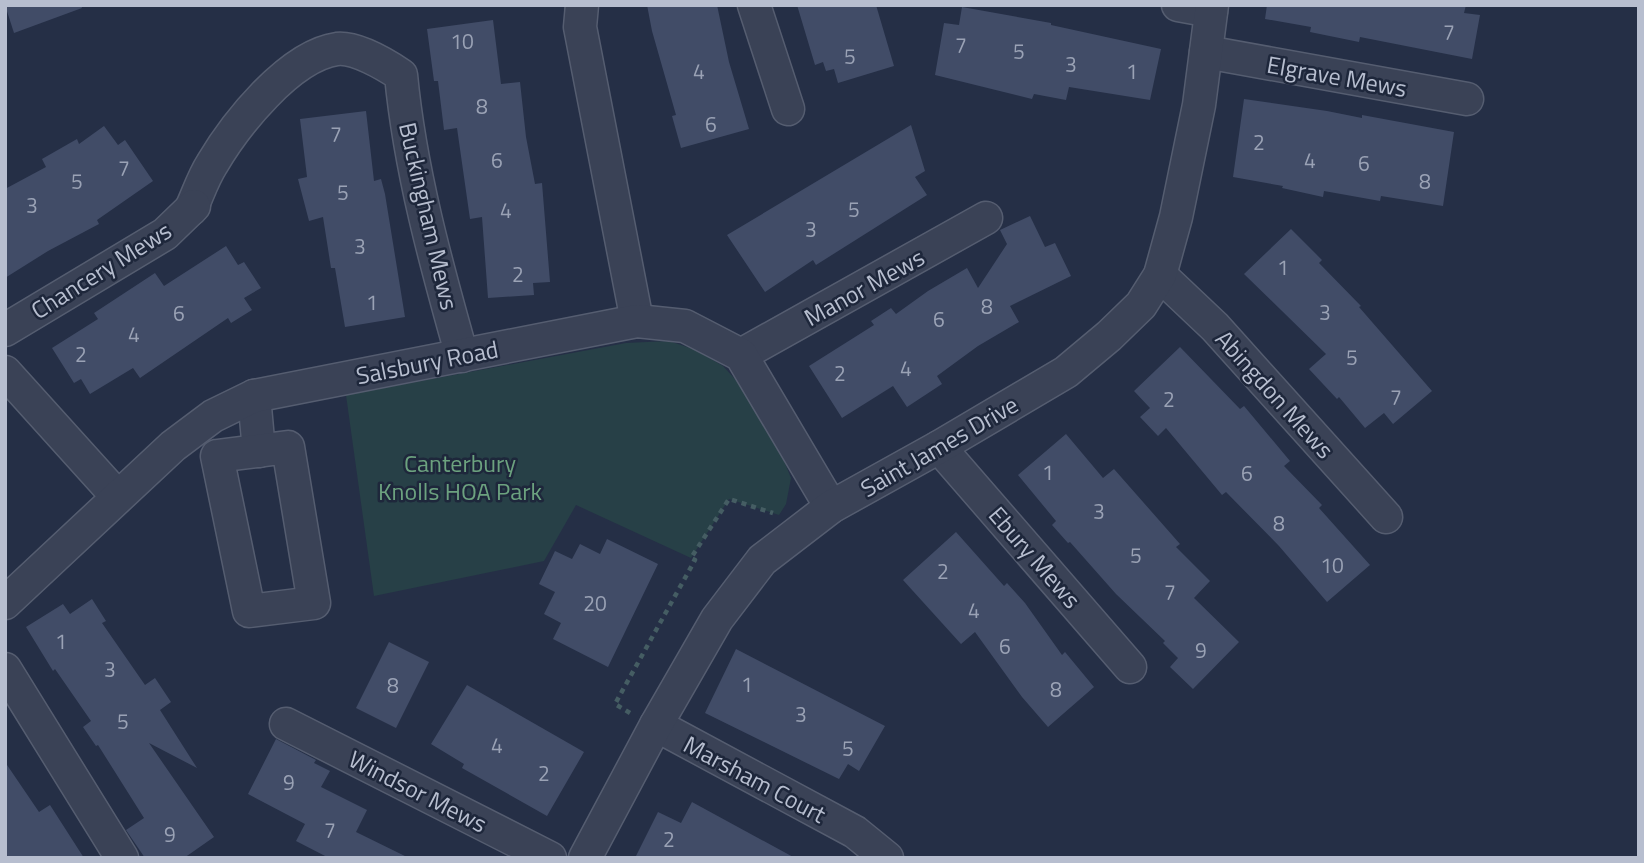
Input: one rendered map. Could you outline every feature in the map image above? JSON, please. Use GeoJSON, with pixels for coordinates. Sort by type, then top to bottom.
{"type":"FeatureCollection","features":[{"type":"Feature","properties":{"kind":"street"},"geometry":{"type":"LineString","coordinates":[[582,5],[580,27],[637,321]]}},
{"type":"Feature","properties":{"kind":"street"},"geometry":{"type":"LineString","coordinates":[[754,5],[788,109]]}},
{"type":"Feature","properties":{"kind":"street"},"geometry":{"type":"LineString","coordinates":[[1178,5],[1212,8]]}},
{"type":"Feature","properties":{"kind":"street","name":"Saint James Drive"},"geometry":{"type":"LineString","coordinates":[[585,858],[647,722],[717,618],[762,560],[831,507],[1066,372],[1142,305],[1160,275],[1176,217],[1199,105],[1212,8]]}},
{"type":"Feature","properties":{"kind":"street","name":"Chancery Mews"},"geometry":{"type":"LineString","coordinates":[[5,330],[165,234],[193,207],[211,165],[241,124],[281,79],[311,57],[339,49],[375,58],[401,75]]}},
{"type":"Feature","properties":{"kind":"street","name":"Elgrave Mews"},"geometry":{"type":"LineString","coordinates":[[1206,52],[1467,99]]}},
{"type":"Feature","properties":{"kind":"street","name":"Buckingham Mews"},"geometry":{"type":"LineString","coordinates":[[401,75],[430,243],[463,356]]}},
{"type":"Feature","properties":{"kind":"street","name":"Manor Mews"},"geometry":{"type":"LineString","coordinates":[[741,355],[986,218]]}},
{"type":"Feature","properties":{"kind":"street","name":"Abingdon Mews"},"geometry":{"type":"LineString","coordinates":[[1160,275],[1215,327],[1386,517]]}},
{"type":"Feature","properties":{"kind":"street","name":"Salsbury Road"},"geometry":{"type":"LineString","coordinates":[[5,603],[173,446],[213,416],[254,396],[637,321],[685,326],[741,355]]}},
{"type":"Feature","properties":{"kind":"street"},"geometry":{"type":"LineString","coordinates":[[741,355],[831,507]]}},
{"type":"Feature","properties":{"kind":"street"},"geometry":{"type":"LineString","coordinates":[[5,372],[117,496]]}},
{"type":"Feature","properties":{"kind":"street"},"geometry":{"type":"LineString","coordinates":[[254,396],[259,451]]}},
{"type":"Feature","properties":{"kind":"street"},"geometry":{"type":"LineString","coordinates":[[288,447],[314,603],[248,611],[217,456],[259,451],[288,447]]}},
{"type":"Feature","properties":{"kind":"street","name":"Ebury Mews"},"geometry":{"type":"LineString","coordinates":[[939,447],[1130,667]]}},
{"type":"Feature","properties":{"kind":"street"},"geometry":{"type":"LineString","coordinates":[[5,669],[121,858]]}},
{"type":"Feature","properties":{"kind":"street","name":"Marsham Court"},"geometry":{"type":"LineString","coordinates":[[647,722],[855,832],[887,858]]}},
{"type":"Feature","properties":{"kind":"street","name":"Windsor Mews"},"geometry":{"type":"LineString","coordinates":[[286,724],[550,858]]}},
{"type":"Feature","properties":{"kind":"path"},"geometry":{"type":"LineString","coordinates":[[647,722],[615,704],[695,561],[691,558],[729,499],[779,515]]}},
{"type":"Feature","properties":{"kind":"green space","name":"Canterbury Knolls HOA Park"},"geometry":{"type":"Polygon","coordinates":[[[669,341],[696,350],[723,366],[745,390],[780,451],[791,478],[786,504],[779,515],[729,499],[691,558],[576,505],[544,561],[374,596],[346,395],[626,343],[669,341]]]}},
{"type":"Feature","properties":{"kind":"building"},"geometry":{"type":"Polygon","coordinates":[[[5,5],[81,5],[82,8],[14,33],[5,5]]]}},
{"type":"Feature","properties":{"kind":"building"},"geometry":{"type":"Polygon","coordinates":[[[647,5],[717,5],[729,62],[749,129],[681,148],[672,116],[676,115],[647,5]]]}},
{"type":"Feature","properties":{"kind":"building"},"geometry":{"type":"Polygon","coordinates":[[[797,5],[876,5],[894,66],[838,83],[834,69],[826,71],[823,62],[815,65],[797,5]]]}},
{"type":"Feature","properties":{"kind":"building"},"geometry":{"type":"Polygon","coordinates":[[[1267,5],[1466,5],[1464,13],[1480,15],[1472,59],[1360,37],[1359,42],[1310,32],[1311,27],[1265,19],[1267,5]]]}},
{"type":"Feature","properties":{"kind":"building"},"geometry":{"type":"Polygon","coordinates":[[[962,7],[1051,23],[1161,49],[1150,100],[1069,87],[1066,100],[1034,94],[1032,99],[935,75],[944,23],[959,25],[962,7]]]}},
{"type":"Feature","properties":{"kind":"building"},"geometry":{"type":"Polygon","coordinates":[[[493,20],[501,84],[520,82],[535,184],[542,183],[550,282],[533,283],[534,295],[488,298],[482,217],[470,219],[457,128],[444,130],[438,81],[434,81],[427,29],[493,20]]]}},
{"type":"Feature","properties":{"kind":"building"},"geometry":{"type":"Polygon","coordinates":[[[1244,99],[1362,118],[1362,115],[1454,132],[1443,206],[1381,196],[1380,201],[1324,191],[1323,197],[1233,177],[1244,99]]]}},
{"type":"Feature","properties":{"kind":"building"},"geometry":{"type":"Polygon","coordinates":[[[366,111],[374,181],[381,179],[385,194],[405,317],[345,327],[335,268],[331,268],[323,217],[309,221],[298,179],[307,177],[300,119],[366,111]]]}},
{"type":"Feature","properties":{"kind":"building"},"geometry":{"type":"Polygon","coordinates":[[[911,125],[925,171],[915,177],[927,195],[816,265],[813,260],[765,292],[727,235],[911,125]]]}},
{"type":"Feature","properties":{"kind":"building"},"geometry":{"type":"Polygon","coordinates":[[[104,126],[118,145],[125,140],[153,181],[97,220],[99,224],[5,278],[5,189],[46,167],[42,159],[77,139],[79,144],[104,126]]]}},
{"type":"Feature","properties":{"kind":"building"},"geometry":{"type":"Polygon","coordinates":[[[1030,216],[1045,247],[1055,243],[1071,276],[1010,306],[1019,322],[978,346],[937,376],[942,384],[907,407],[893,386],[842,418],[809,366],[874,325],[871,321],[891,308],[896,314],[967,268],[978,288],[1007,244],[1000,230],[1030,216]]]}},
{"type":"Feature","properties":{"kind":"building"},"geometry":{"type":"Polygon","coordinates":[[[1291,229],[1322,260],[1319,263],[1361,306],[1359,307],[1432,391],[1393,424],[1384,413],[1365,428],[1339,397],[1337,399],[1309,369],[1326,354],[1244,274],[1291,229]]]}},
{"type":"Feature","properties":{"kind":"building"},"geometry":{"type":"Polygon","coordinates":[[[226,246],[238,265],[244,262],[261,288],[244,298],[252,310],[231,323],[228,318],[140,378],[133,368],[90,394],[81,379],[74,383],[52,348],[98,319],[94,313],[155,273],[164,286],[226,246]]]}},
{"type":"Feature","properties":{"kind":"building"},"geometry":{"type":"Polygon","coordinates":[[[1180,347],[1240,409],[1244,406],[1290,461],[1284,466],[1322,505],[1319,508],[1370,565],[1327,602],[1279,546],[1226,492],[1222,495],[1166,428],[1158,436],[1140,417],[1150,408],[1134,391],[1180,347]]]}},
{"type":"Feature","properties":{"kind":"building"},"geometry":{"type":"Polygon","coordinates":[[[1066,434],[1103,478],[1114,469],[1180,544],[1176,547],[1210,581],[1194,598],[1239,642],[1193,689],[1170,667],[1178,658],[1163,643],[1165,641],[1116,594],[1052,525],[1056,521],[1018,475],[1066,434]]]}},
{"type":"Feature","properties":{"kind":"building"},"geometry":{"type":"Polygon","coordinates":[[[956,532],[1004,586],[1007,583],[1025,603],[1062,655],[1065,652],[1094,687],[1048,727],[1022,697],[975,632],[961,644],[903,580],[956,532]]]}},
{"type":"Feature","properties":{"kind":"building"},"geometry":{"type":"Polygon","coordinates":[[[607,539],[658,564],[608,667],[553,639],[561,623],[544,614],[555,592],[539,584],[555,551],[572,559],[580,544],[600,554],[607,539]]]}},
{"type":"Feature","properties":{"kind":"building"},"geometry":{"type":"Polygon","coordinates":[[[92,599],[106,621],[102,623],[145,685],[155,678],[171,702],[160,710],[197,768],[149,743],[214,837],[184,858],[145,858],[126,830],[144,818],[98,745],[96,746],[83,727],[91,721],[55,669],[53,671],[26,627],[63,604],[70,614],[92,599]]]}},
{"type":"Feature","properties":{"kind":"building"},"geometry":{"type":"Polygon","coordinates":[[[389,642],[429,662],[396,728],[356,708],[389,642]]]}},
{"type":"Feature","properties":{"kind":"building"},"geometry":{"type":"Polygon","coordinates":[[[736,649],[885,726],[859,771],[848,764],[839,779],[705,713],[736,649]]]}},
{"type":"Feature","properties":{"kind":"building"},"geometry":{"type":"Polygon","coordinates":[[[467,685],[584,752],[547,816],[462,768],[464,764],[431,744],[467,685]]]}},
{"type":"Feature","properties":{"kind":"building"},"geometry":{"type":"Polygon","coordinates":[[[276,739],[316,760],[314,763],[330,771],[321,787],[367,810],[356,832],[409,858],[329,858],[296,841],[305,824],[248,794],[276,739]]]}},
{"type":"Feature","properties":{"kind":"building"},"geometry":{"type":"Polygon","coordinates":[[[5,762],[39,812],[50,805],[84,858],[5,858],[5,762]]]}},
{"type":"Feature","properties":{"kind":"building"},"geometry":{"type":"Polygon","coordinates":[[[692,802],[795,858],[635,858],[658,812],[681,823],[692,802]]]}}]}
